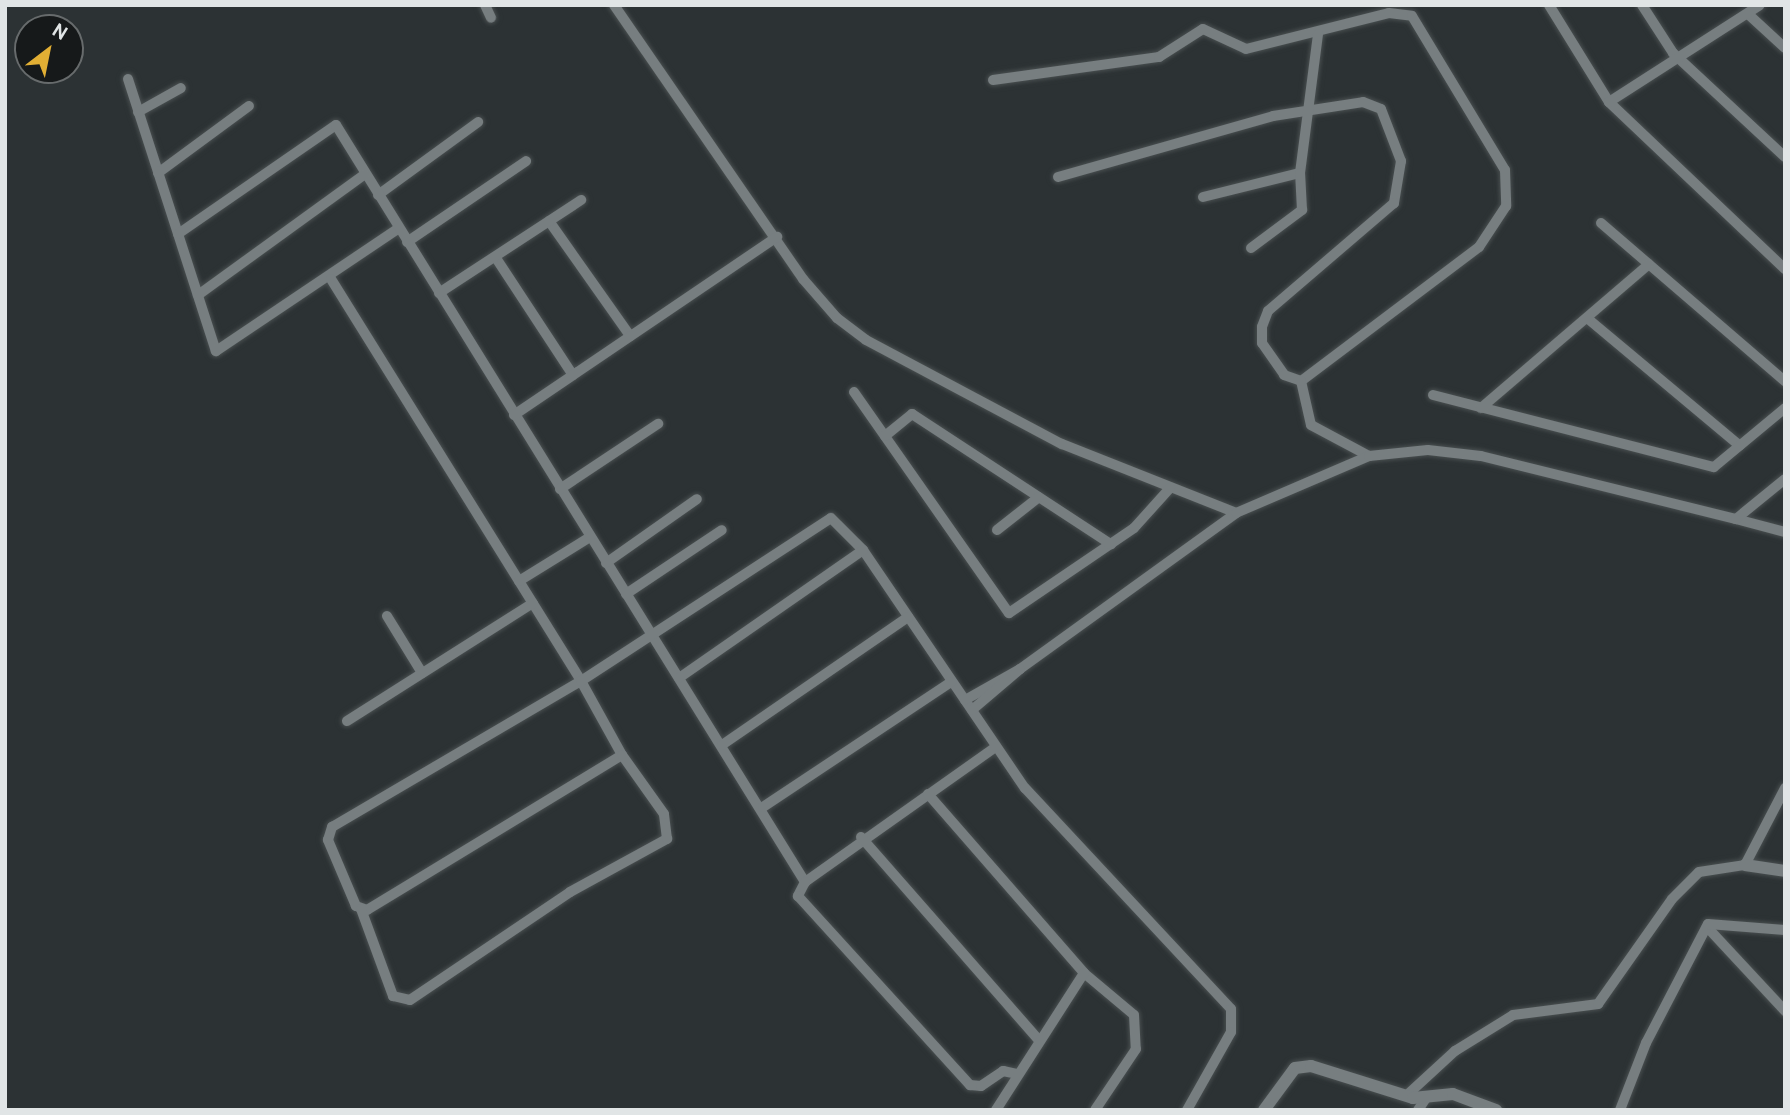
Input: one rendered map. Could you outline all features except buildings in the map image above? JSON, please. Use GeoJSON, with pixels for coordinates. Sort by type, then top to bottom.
{"type":"FeatureCollection","features":[{"type":"Feature","properties":{"kind":"street"},"geometry":{"type":"LineString","coordinates":[[485,5],[491,18]]}},
{"type":"Feature","properties":{"kind":"street"},"geometry":{"type":"LineString","coordinates":[[614,5],[777,237],[803,279],[866,340],[1062,444],[1236,513]]}},
{"type":"Feature","properties":{"kind":"street"},"geometry":{"type":"LineString","coordinates":[[1549,5],[1609,102],[1785,269]]}},
{"type":"Feature","properties":{"kind":"street"},"geometry":{"type":"LineString","coordinates":[[1642,5],[1678,57],[1785,157]]}},
{"type":"Feature","properties":{"kind":"street"},"geometry":{"type":"LineString","coordinates":[[1609,102],[1760,5]]}},
{"type":"Feature","properties":{"kind":"street"},"geometry":{"type":"LineString","coordinates":[[993,79],[1159,57],[1203,29],[1246,49],[1318,34],[1389,13],[1412,16],[1504,170],[1507,186],[1498,225],[1479,247],[1301,381]]}},
{"type":"Feature","properties":{"kind":"street"},"geometry":{"type":"LineString","coordinates":[[1748,14],[1785,48]]}},
{"type":"Feature","properties":{"kind":"street"},"geometry":{"type":"LineString","coordinates":[[1251,248],[1302,210],[1300,173],[1318,34]]}},
{"type":"Feature","properties":{"kind":"street"},"geometry":{"type":"LineString","coordinates":[[128,79],[216,351],[331,279],[399,228]]}},
{"type":"Feature","properties":{"kind":"street"},"geometry":{"type":"LineString","coordinates":[[138,112],[181,88]]}},
{"type":"Feature","properties":{"kind":"street"},"geometry":{"type":"LineString","coordinates":[[1058,177],[1308,110],[1373,104],[1401,161],[1400,178],[1385,214],[1268,311],[1262,343],[1284,375],[1301,381]]}},
{"type":"Feature","properties":{"kind":"street"},"geometry":{"type":"LineString","coordinates":[[158,173],[250,106]]}},
{"type":"Feature","properties":{"kind":"street"},"geometry":{"type":"LineString","coordinates":[[378,195],[478,122]]}},
{"type":"Feature","properties":{"kind":"street"},"geometry":{"type":"LineString","coordinates":[[178,234],[336,125],[606,563],[763,807],[805,881]]}},
{"type":"Feature","properties":{"kind":"street"},"geometry":{"type":"LineString","coordinates":[[407,242],[526,160]]}},
{"type":"Feature","properties":{"kind":"street"},"geometry":{"type":"LineString","coordinates":[[1203,197],[1300,173]]}},
{"type":"Feature","properties":{"kind":"street"},"geometry":{"type":"LineString","coordinates":[[198,295],[365,174]]}},
{"type":"Feature","properties":{"kind":"street"},"geometry":{"type":"LineString","coordinates":[[439,293],[581,200]]}},
{"type":"Feature","properties":{"kind":"street"},"geometry":{"type":"LineString","coordinates":[[549,221],[630,335]]}},
{"type":"Feature","properties":{"kind":"street"},"geometry":{"type":"LineString","coordinates":[[1601,223],[1785,381]]}},
{"type":"Feature","properties":{"kind":"street"},"geometry":{"type":"LineString","coordinates":[[514,415],[777,237]]}},
{"type":"Feature","properties":{"kind":"street"},"geometry":{"type":"LineString","coordinates":[[496,258],[573,375]]}},
{"type":"Feature","properties":{"kind":"street"},"geometry":{"type":"LineString","coordinates":[[1481,408],[1649,264]]}},
{"type":"Feature","properties":{"kind":"street"},"geometry":{"type":"LineString","coordinates":[[331,279],[581,681],[622,755],[664,814],[667,839],[579,887],[410,1000],[393,996],[361,909],[328,841],[332,827],[581,681],[822,521],[839,520],[863,550],[996,747],[1091,866],[1231,1009],[1231,1032],[1187,1110]]}},
{"type":"Feature","properties":{"kind":"street"},"geometry":{"type":"LineString","coordinates":[[1587,318],[1740,446]]}},
{"type":"Feature","properties":{"kind":"street"},"geometry":{"type":"LineString","coordinates":[[1301,381],[1311,425],[1369,456]]}},
{"type":"Feature","properties":{"kind":"street"},"geometry":{"type":"LineString","coordinates":[[855,392],[1009,613],[1111,544],[1170,488]]}},
{"type":"Feature","properties":{"kind":"street"},"geometry":{"type":"LineString","coordinates":[[1433,395],[1707,466],[1740,446],[1785,408]]}},
{"type":"Feature","properties":{"kind":"street"},"geometry":{"type":"LineString","coordinates":[[885,436],[912,414],[1111,544]]}},
{"type":"Feature","properties":{"kind":"street"},"geometry":{"type":"LineString","coordinates":[[560,489],[658,424]]}},
{"type":"Feature","properties":{"kind":"street"},"geometry":{"type":"LineString","coordinates":[[972,710],[1020,669],[1236,513],[1369,456],[1428,450],[1481,456],[1785,533]]}},
{"type":"Feature","properties":{"kind":"street"},"geometry":{"type":"LineString","coordinates":[[1736,519],[1785,479]]}},
{"type":"Feature","properties":{"kind":"street"},"geometry":{"type":"LineString","coordinates":[[997,530],[1039,497]]}},
{"type":"Feature","properties":{"kind":"street"},"geometry":{"type":"LineString","coordinates":[[606,563],[697,499]]}},
{"type":"Feature","properties":{"kind":"street"},"geometry":{"type":"LineString","coordinates":[[626,594],[722,530]]}},
{"type":"Feature","properties":{"kind":"street"},"geometry":{"type":"LineString","coordinates":[[519,581],[590,537]]}},
{"type":"Feature","properties":{"kind":"street"},"geometry":{"type":"LineString","coordinates":[[679,678],[863,550]]}},
{"type":"Feature","properties":{"kind":"street"},"geometry":{"type":"LineString","coordinates":[[347,721],[533,603]]}},
{"type":"Feature","properties":{"kind":"street"},"geometry":{"type":"LineString","coordinates":[[387,616],[422,673]]}},
{"type":"Feature","properties":{"kind":"street"},"geometry":{"type":"LineString","coordinates":[[722,745],[908,617]]}},
{"type":"Feature","properties":{"kind":"street"},"geometry":{"type":"LineString","coordinates":[[965,700],[1020,669]]}},
{"type":"Feature","properties":{"kind":"street"},"geometry":{"type":"LineString","coordinates":[[763,807],[951,682]]}},
{"type":"Feature","properties":{"kind":"street"},"geometry":{"type":"LineString","coordinates":[[996,747],[861,837],[805,881],[798,896],[970,1085],[981,1086],[1003,1071],[1017,1074]]}},
{"type":"Feature","properties":{"kind":"street"},"geometry":{"type":"LineString","coordinates":[[361,909],[622,755]]}},
{"type":"Feature","properties":{"kind":"street"},"geometry":{"type":"LineString","coordinates":[[1745,865],[1785,788]]}},
{"type":"Feature","properties":{"kind":"street"},"geometry":{"type":"LineString","coordinates":[[928,794],[1084,974],[1139,1025],[1136,1049],[1095,1110]]}},
{"type":"Feature","properties":{"kind":"street"},"geometry":{"type":"LineString","coordinates":[[861,837],[1039,1040]]}},
{"type":"Feature","properties":{"kind":"street"},"geometry":{"type":"LineString","coordinates":[[1406,1096],[1455,1051],[1513,1015],[1532,1008],[1591,1010],[1699,872],[1745,865],[1785,871]]}},
{"type":"Feature","properties":{"kind":"street"},"geometry":{"type":"LineString","coordinates":[[1707,927],[1785,930]]}},
{"type":"Feature","properties":{"kind":"street"},"geometry":{"type":"LineString","coordinates":[[1707,927],[1784,1009]]}},
{"type":"Feature","properties":{"kind":"street"},"geometry":{"type":"LineString","coordinates":[[1620,1110],[1646,1043],[1707,927]]}},
{"type":"Feature","properties":{"kind":"street"},"geometry":{"type":"LineString","coordinates":[[996,1110],[1084,974]]}},
{"type":"Feature","properties":{"kind":"street"},"geometry":{"type":"LineString","coordinates":[[1265,1110],[1300,1066],[1406,1096],[1426,1098],[1453,1094],[1496,1110]]}},
{"type":"Feature","properties":{"kind":"street"},"geometry":{"type":"LineString","coordinates":[[1418,1110],[1426,1098]]}}]}
